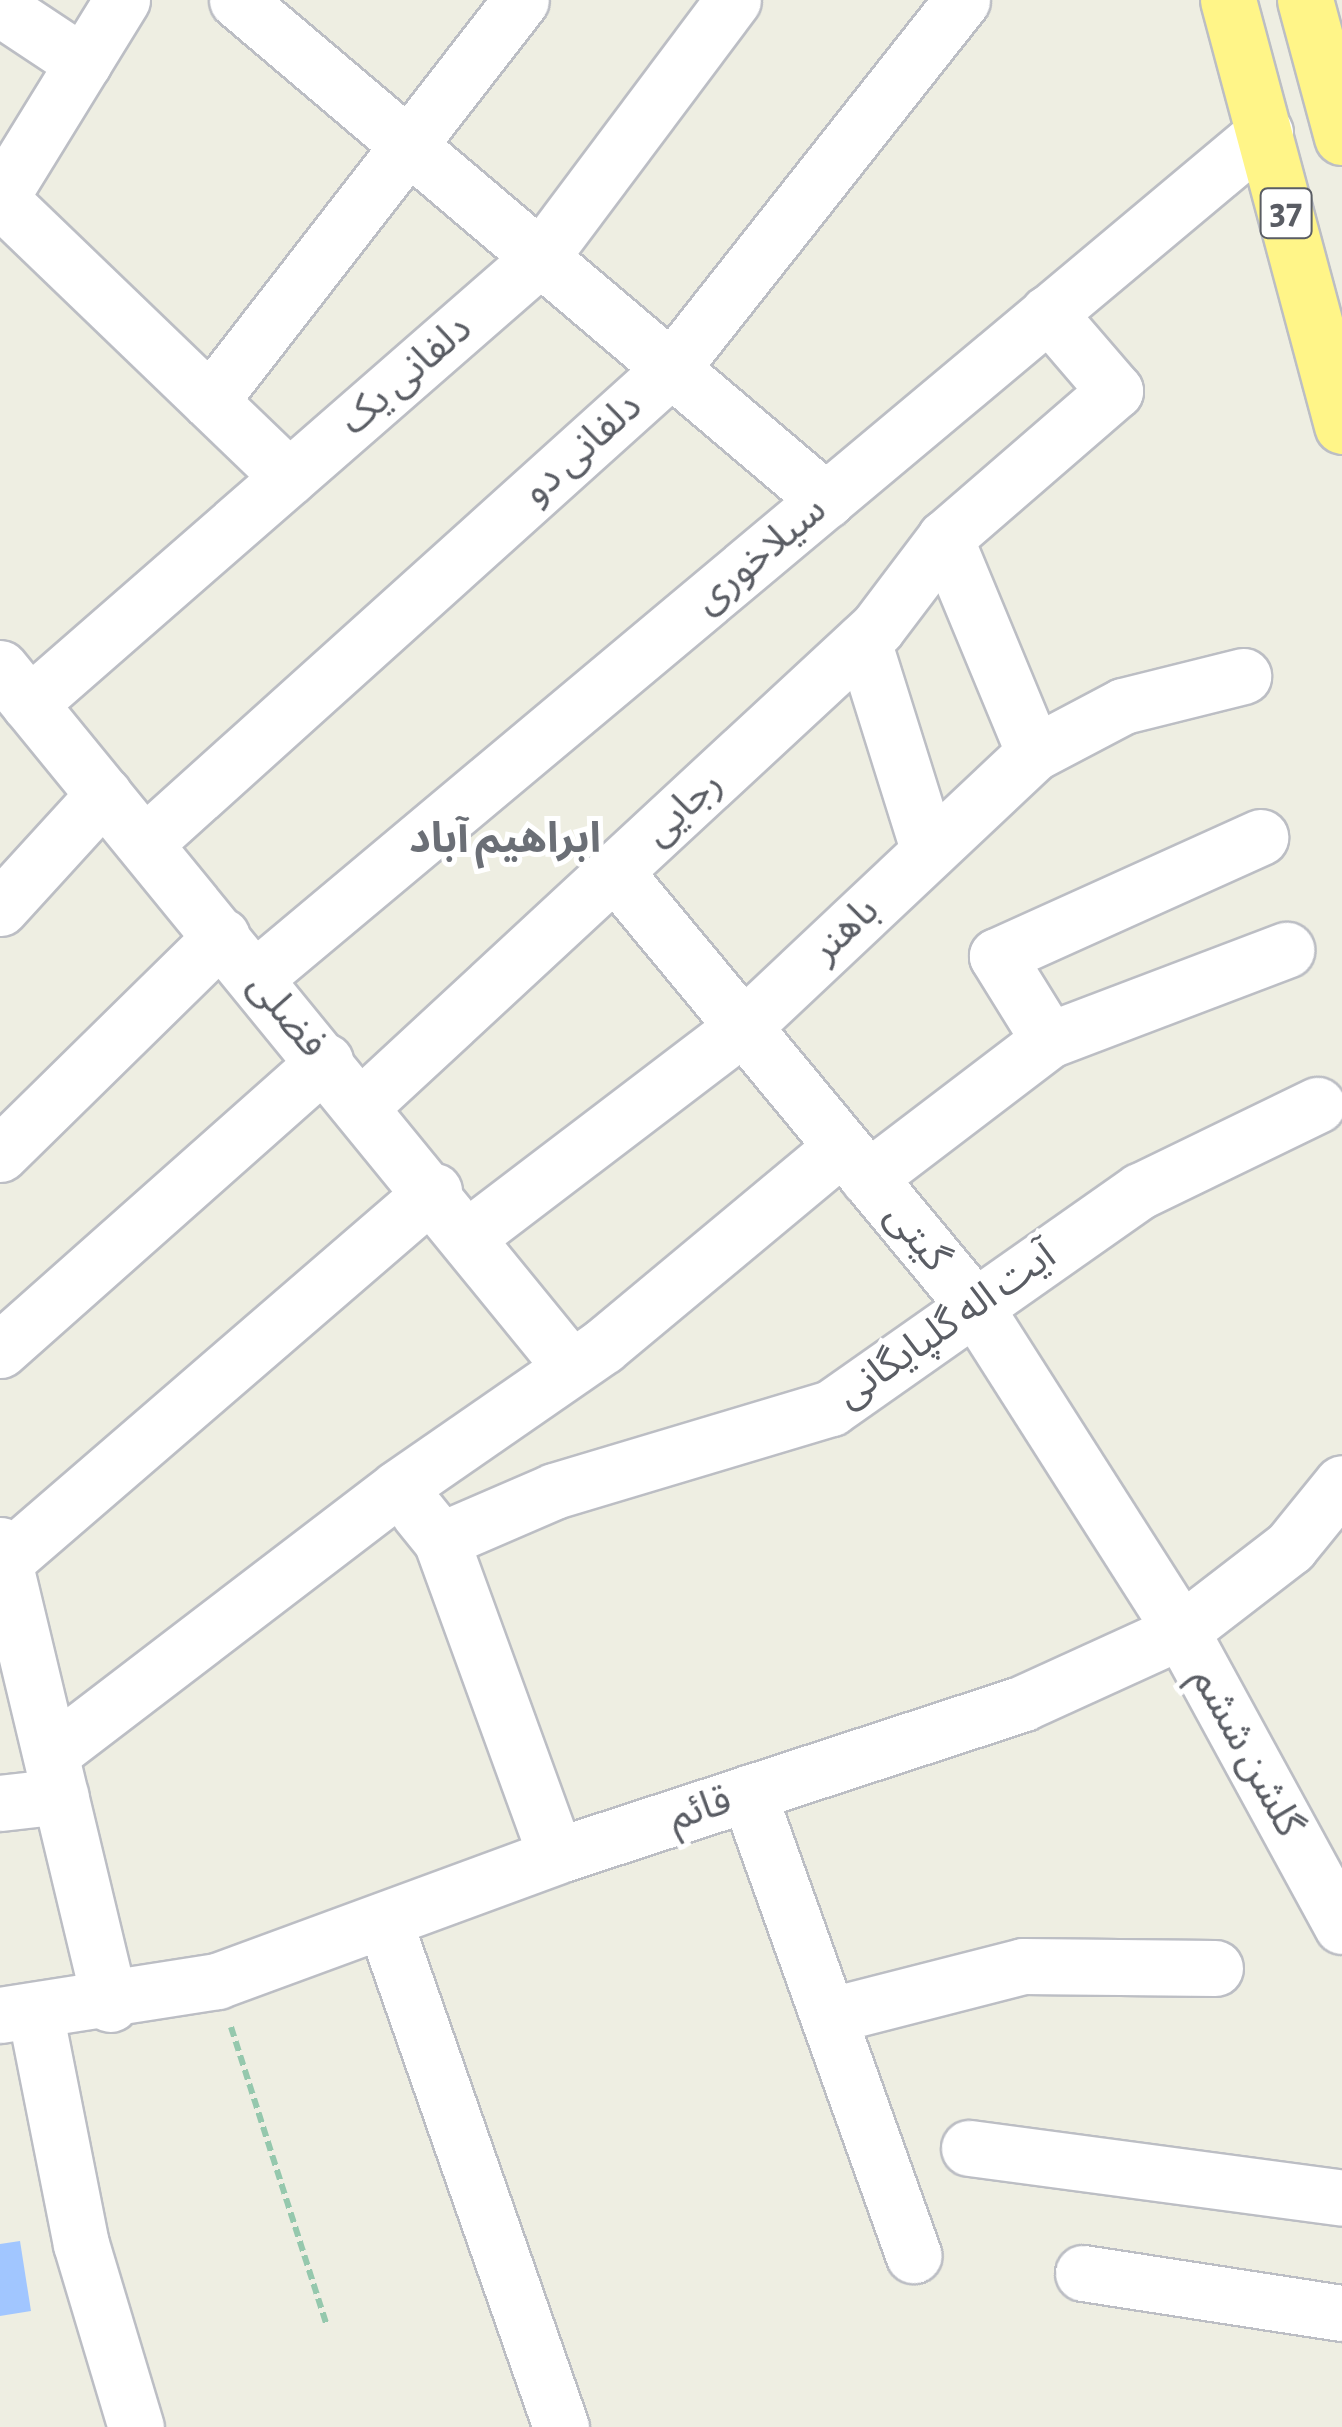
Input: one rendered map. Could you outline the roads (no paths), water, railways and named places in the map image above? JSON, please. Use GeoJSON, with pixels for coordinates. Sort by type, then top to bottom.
{"type":"FeatureCollection","features":[{"type":"Feature","properties":{"kind":"highway","name":"37"},"geometry":{"type":"LineString","coordinates":[[1228,0],[1342,426]]}},
{"type":"Feature","properties":{"kind":"highway","name":"37"},"geometry":{"type":"LineString","coordinates":[[1305,0],[1342,137]]}},
{"type":"Feature","properties":{"kind":"street"},"geometry":{"type":"LineString","coordinates":[[122,0],[0,198],[289,478]]}},
{"type":"Feature","properties":{"kind":"street"},"geometry":{"type":"LineString","coordinates":[[237,0],[826,500]]}},
{"type":"Feature","properties":{"kind":"street"},"geometry":{"type":"LineString","coordinates":[[210,400],[522,0]]}},
{"type":"Feature","properties":{"kind":"street","name":"دلفانی دو"},"geometry":{"type":"LineString","coordinates":[[145,843],[670,370],[962,0]]}},
{"type":"Feature","properties":{"kind":"street","name":"دلفانی یک"},"geometry":{"type":"LineString","coordinates":[[14,686],[289,478],[540,258],[729,2]]}},
{"type":"Feature","properties":{"kind":"street"},"geometry":{"type":"LineString","coordinates":[[0,8],[83,63]]}},
{"type":"Feature","properties":{"kind":"street","name":"سیلاخوری"},"geometry":{"type":"LineString","coordinates":[[0,1154],[239,956],[826,500],[1265,132]]}},
{"type":"Feature","properties":{"kind":"street","name":"رجایی"},"geometry":{"type":"LineString","coordinates":[[362,1105],[863,641],[945,538],[1115,391],[1048,314]]}},
{"type":"Feature","properties":{"kind":"street"},"geometry":{"type":"LineString","coordinates":[[945,538],[1034,754]]}},
{"type":"Feature","properties":{"kind":"street"},"geometry":{"type":"LineString","coordinates":[[863,641],[929,851]]}},
{"type":"Feature","properties":{"kind":"street","name":"باهنر"},"geometry":{"type":"LineString","coordinates":[[470,1235],[742,1028],[1034,754],[1123,706],[1243,676]]}},
{"type":"Feature","properties":{"kind":"street","name":"فضلی"},"geometry":{"type":"LineString","coordinates":[[14,686],[470,1235],[570,1366]]}},
{"type":"Feature","properties":{"kind":"street"},"geometry":{"type":"LineString","coordinates":[[0,908],[104,794]]}},
{"type":"Feature","properties":{"kind":"street"},"geometry":{"type":"LineString","coordinates":[[1050,1040],[997,956],[1260,837]]}},
{"type":"Feature","properties":{"kind":"street","name":"گیتی"},"geometry":{"type":"LineString","coordinates":[[614,871],[973,1304],[1181,1631]]}},
{"type":"Feature","properties":{"kind":"street"},"geometry":{"type":"LineString","coordinates":[[0,1803],[57,1774],[398,1488],[855,1162],[1050,1040],[1286,950]]}},
{"type":"Feature","properties":{"kind":"street"},"geometry":{"type":"LineString","coordinates":[[0,1350],[325,1061]]}},
{"type":"Feature","properties":{"kind":"street","name":"آیت اله گلپایگانی"},"geometry":{"type":"LineString","coordinates":[[441,1540],[554,1490],[832,1408],[973,1304],[1140,1191],[1317,1105]]}},
{"type":"Feature","properties":{"kind":"street"},"geometry":{"type":"LineString","coordinates":[[110,2004],[57,1774],[10,1619],[2,1554],[434,1191]]}},
{"type":"Feature","properties":{"kind":"street","name":"قائم"},"geometry":{"type":"LineString","coordinates":[[18,2014],[110,2004],[217,1981],[556,1856],[1023,1703],[1181,1631],[1290,1547],[1342,1483]]}},
{"type":"Feature","properties":{"kind":"street"},"geometry":{"type":"LineString","coordinates":[[398,1488],[441,1540],[556,1856]]}},
{"type":"Feature","properties":{"kind":"street","name":"گلشن ششم"},"geometry":{"type":"LineString","coordinates":[[1181,1631],[1342,1926]]}},
{"type":"Feature","properties":{"kind":"street"},"geometry":{"type":"LineString","coordinates":[[748,1794],[913,2256]]}},
{"type":"Feature","properties":{"kind":"street"},"geometry":{"type":"LineString","coordinates":[[384,1921],[561,2427]]}},
{"type":"Feature","properties":{"kind":"street"},"geometry":{"type":"LineString","coordinates":[[828,2016],[1023,1966],[1216,1968]]}},
{"type":"Feature","properties":{"kind":"street"},"geometry":{"type":"LineString","coordinates":[[18,2014],[80,2244],[136,2427]]}},
{"type":"Feature","properties":{"kind":"street"},"geometry":{"type":"LineString","coordinates":[[969,2148],[1342,2198]]}},
{"type":"Feature","properties":{"kind":"street"},"geometry":{"type":"LineString","coordinates":[[1083,2274],[1342,2313]]}},
{"type":"Feature","properties":{"kind":"water"},"geometry":{"type":"Polygon","coordinates":[[[20,2241],[31,2311],[0,2316],[0,2244],[20,2241]]]}},
{"type":"Feature","properties":{"kind":"district","name":"ابراهیم آباد"},"geometry":{"type":"Point","coordinates":[505,839]}}]}
